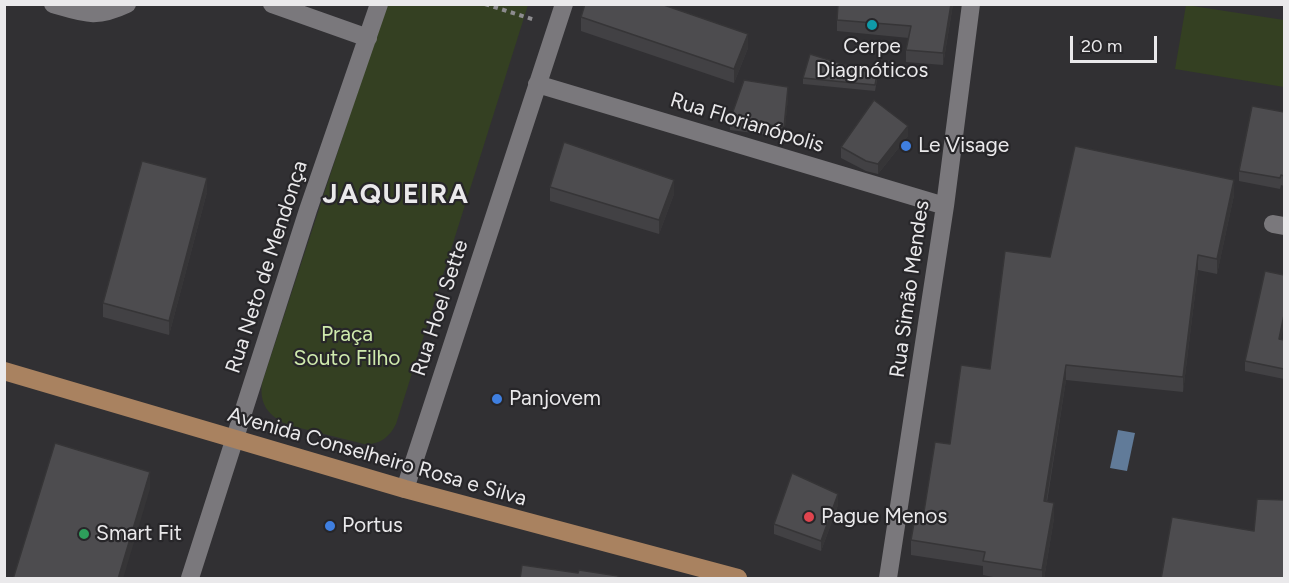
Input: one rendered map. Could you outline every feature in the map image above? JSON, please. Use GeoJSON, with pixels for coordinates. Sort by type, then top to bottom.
{"type":"FeatureCollection","features":[{"type":"Feature","properties":{"kind":"main road","name":"Avenida Conselheiro Rosa e Silva"},"geometry":{"type":"LineString","coordinates":[[4,371],[235,441],[738,579]]}},
{"type":"Feature","properties":{"kind":"street"},"geometry":{"type":"LineString","coordinates":[[53,4],[92,15],[113,11],[127,4]]}},
{"type":"Feature","properties":{"kind":"street"},"geometry":{"type":"LineString","coordinates":[[272,4],[368,38]]}},
{"type":"Feature","properties":{"kind":"street","name":"Rua Neto de Mendonça"},"geometry":{"type":"LineString","coordinates":[[190,579],[308,210],[379,4]]}},
{"type":"Feature","properties":{"kind":"street","name":"Rua Hoel Sette"},"geometry":{"type":"LineString","coordinates":[[405,489],[564,4]]}},
{"type":"Feature","properties":{"kind":"street","name":"Rua Simão Mendes"},"geometry":{"type":"LineString","coordinates":[[888,579],[945,206],[971,4]]}},
{"type":"Feature","properties":{"kind":"street","name":"Rua Florianópolis"},"geometry":{"type":"LineString","coordinates":[[537,84],[945,206]]}},
{"type":"Feature","properties":{"kind":"path"},"geometry":{"type":"LineString","coordinates":[[485,4],[556,27]]}},
{"type":"Feature","properties":{"kind":"green space","name":"Praça Souto Filho"},"geometry":{"type":"Polygon","coordinates":[[[386,5],[528,5],[396,424],[383,440],[364,444],[288,425],[267,409],[261,391],[386,5]]]}},
{"type":"Feature","properties":{"kind":"green space"},"geometry":{"type":"Polygon","coordinates":[[[1186,5],[1284,20],[1284,87],[1175,69],[1186,5]]]}},
{"type":"Feature","properties":{"kind":"water"},"geometry":{"type":"Polygon","coordinates":[[[1118,430],[1135,433],[1127,471],[1110,468],[1118,430]]]}},
{"type":"Feature","properties":{"kind":"building"},"geometry":{"type":"Polygon","coordinates":[[[585,4],[661,4],[748,34],[734,69],[581,17],[585,4]]]}},
{"type":"Feature","properties":{"kind":"building"},"geometry":{"type":"Polygon","coordinates":[[[838,4],[951,4],[943,53],[906,50],[911,26],[837,20],[838,4]]]}},
{"type":"Feature","properties":{"kind":"building"},"geometry":{"type":"Polygon","coordinates":[[[810,54],[877,75],[875,85],[803,78],[810,54]]]}},
{"type":"Feature","properties":{"kind":"building"},"geometry":{"type":"Polygon","coordinates":[[[744,80],[788,87],[784,127],[730,120],[744,80]]]}},
{"type":"Feature","properties":{"kind":"building"},"geometry":{"type":"Polygon","coordinates":[[[874,100],[908,126],[878,164],[866,161],[841,147],[874,100]]]}},
{"type":"Feature","properties":{"kind":"building"},"geometry":{"type":"Polygon","coordinates":[[[1252,106],[1284,112],[1284,176],[1281,175],[1280,178],[1239,171],[1252,106]]]}},
{"type":"Feature","properties":{"kind":"building"},"geometry":{"type":"Polygon","coordinates":[[[564,142],[674,180],[659,220],[550,187],[564,142]]]}},
{"type":"Feature","properties":{"kind":"building"},"geometry":{"type":"Polygon","coordinates":[[[1075,146],[1234,180],[1217,259],[1198,255],[1183,377],[1066,365],[1044,501],[1054,503],[1042,570],[983,561],[985,552],[911,540],[915,517],[923,518],[935,442],[950,444],[961,365],[990,369],[1005,251],[1050,257],[1075,146]]]}},
{"type":"Feature","properties":{"kind":"building"},"geometry":{"type":"Polygon","coordinates":[[[142,161],[207,178],[169,321],[103,303],[142,161]]]}},
{"type":"Feature","properties":{"kind":"building"},"geometry":{"type":"Polygon","coordinates":[[[1265,271],[1284,275],[1284,315],[1279,339],[1284,340],[1284,369],[1245,361],[1265,271]]]}},
{"type":"Feature","properties":{"kind":"building","name":"Smart Fit"},"geometry":{"type":"Polygon","coordinates":[[[55,443],[150,472],[118,579],[13,579],[55,443]]]}},
{"type":"Feature","properties":{"kind":"building"},"geometry":{"type":"Polygon","coordinates":[[[792,473],[838,494],[821,541],[774,524],[792,473]]]}},
{"type":"Feature","properties":{"kind":"building"},"geometry":{"type":"Polygon","coordinates":[[[1257,499],[1284,500],[1284,579],[1161,579],[1172,517],[1254,531],[1257,499]]]}},
{"type":"Feature","properties":{"kind":"building"},"geometry":{"type":"Polygon","coordinates":[[[522,565],[578,573],[579,570],[618,576],[618,579],[520,579],[522,565]]]}},
{"type":"Feature","properties":{"kind":"place","name":"Cerpe Diagnóticos"},"geometry":{"type":"Point","coordinates":[872,25]}},
{"type":"Feature","properties":{"kind":"place","name":"Le Visage"},"geometry":{"type":"Point","coordinates":[906,146]}},
{"type":"Feature","properties":{"kind":"place","name":"Panjovem"},"geometry":{"type":"Point","coordinates":[497,399]}},
{"type":"Feature","properties":{"kind":"place","name":"Pague Menos"},"geometry":{"type":"Point","coordinates":[809,517]}},
{"type":"Feature","properties":{"kind":"place","name":"Portus"},"geometry":{"type":"Point","coordinates":[330,526]}},
{"type":"Feature","properties":{"kind":"place","name":"Smart Fit"},"geometry":{"type":"Point","coordinates":[84,534]}},
{"type":"Feature","properties":{"kind":"district","name":"JAQUEIRA"},"geometry":{"type":"Point","coordinates":[396,195]}}]}
